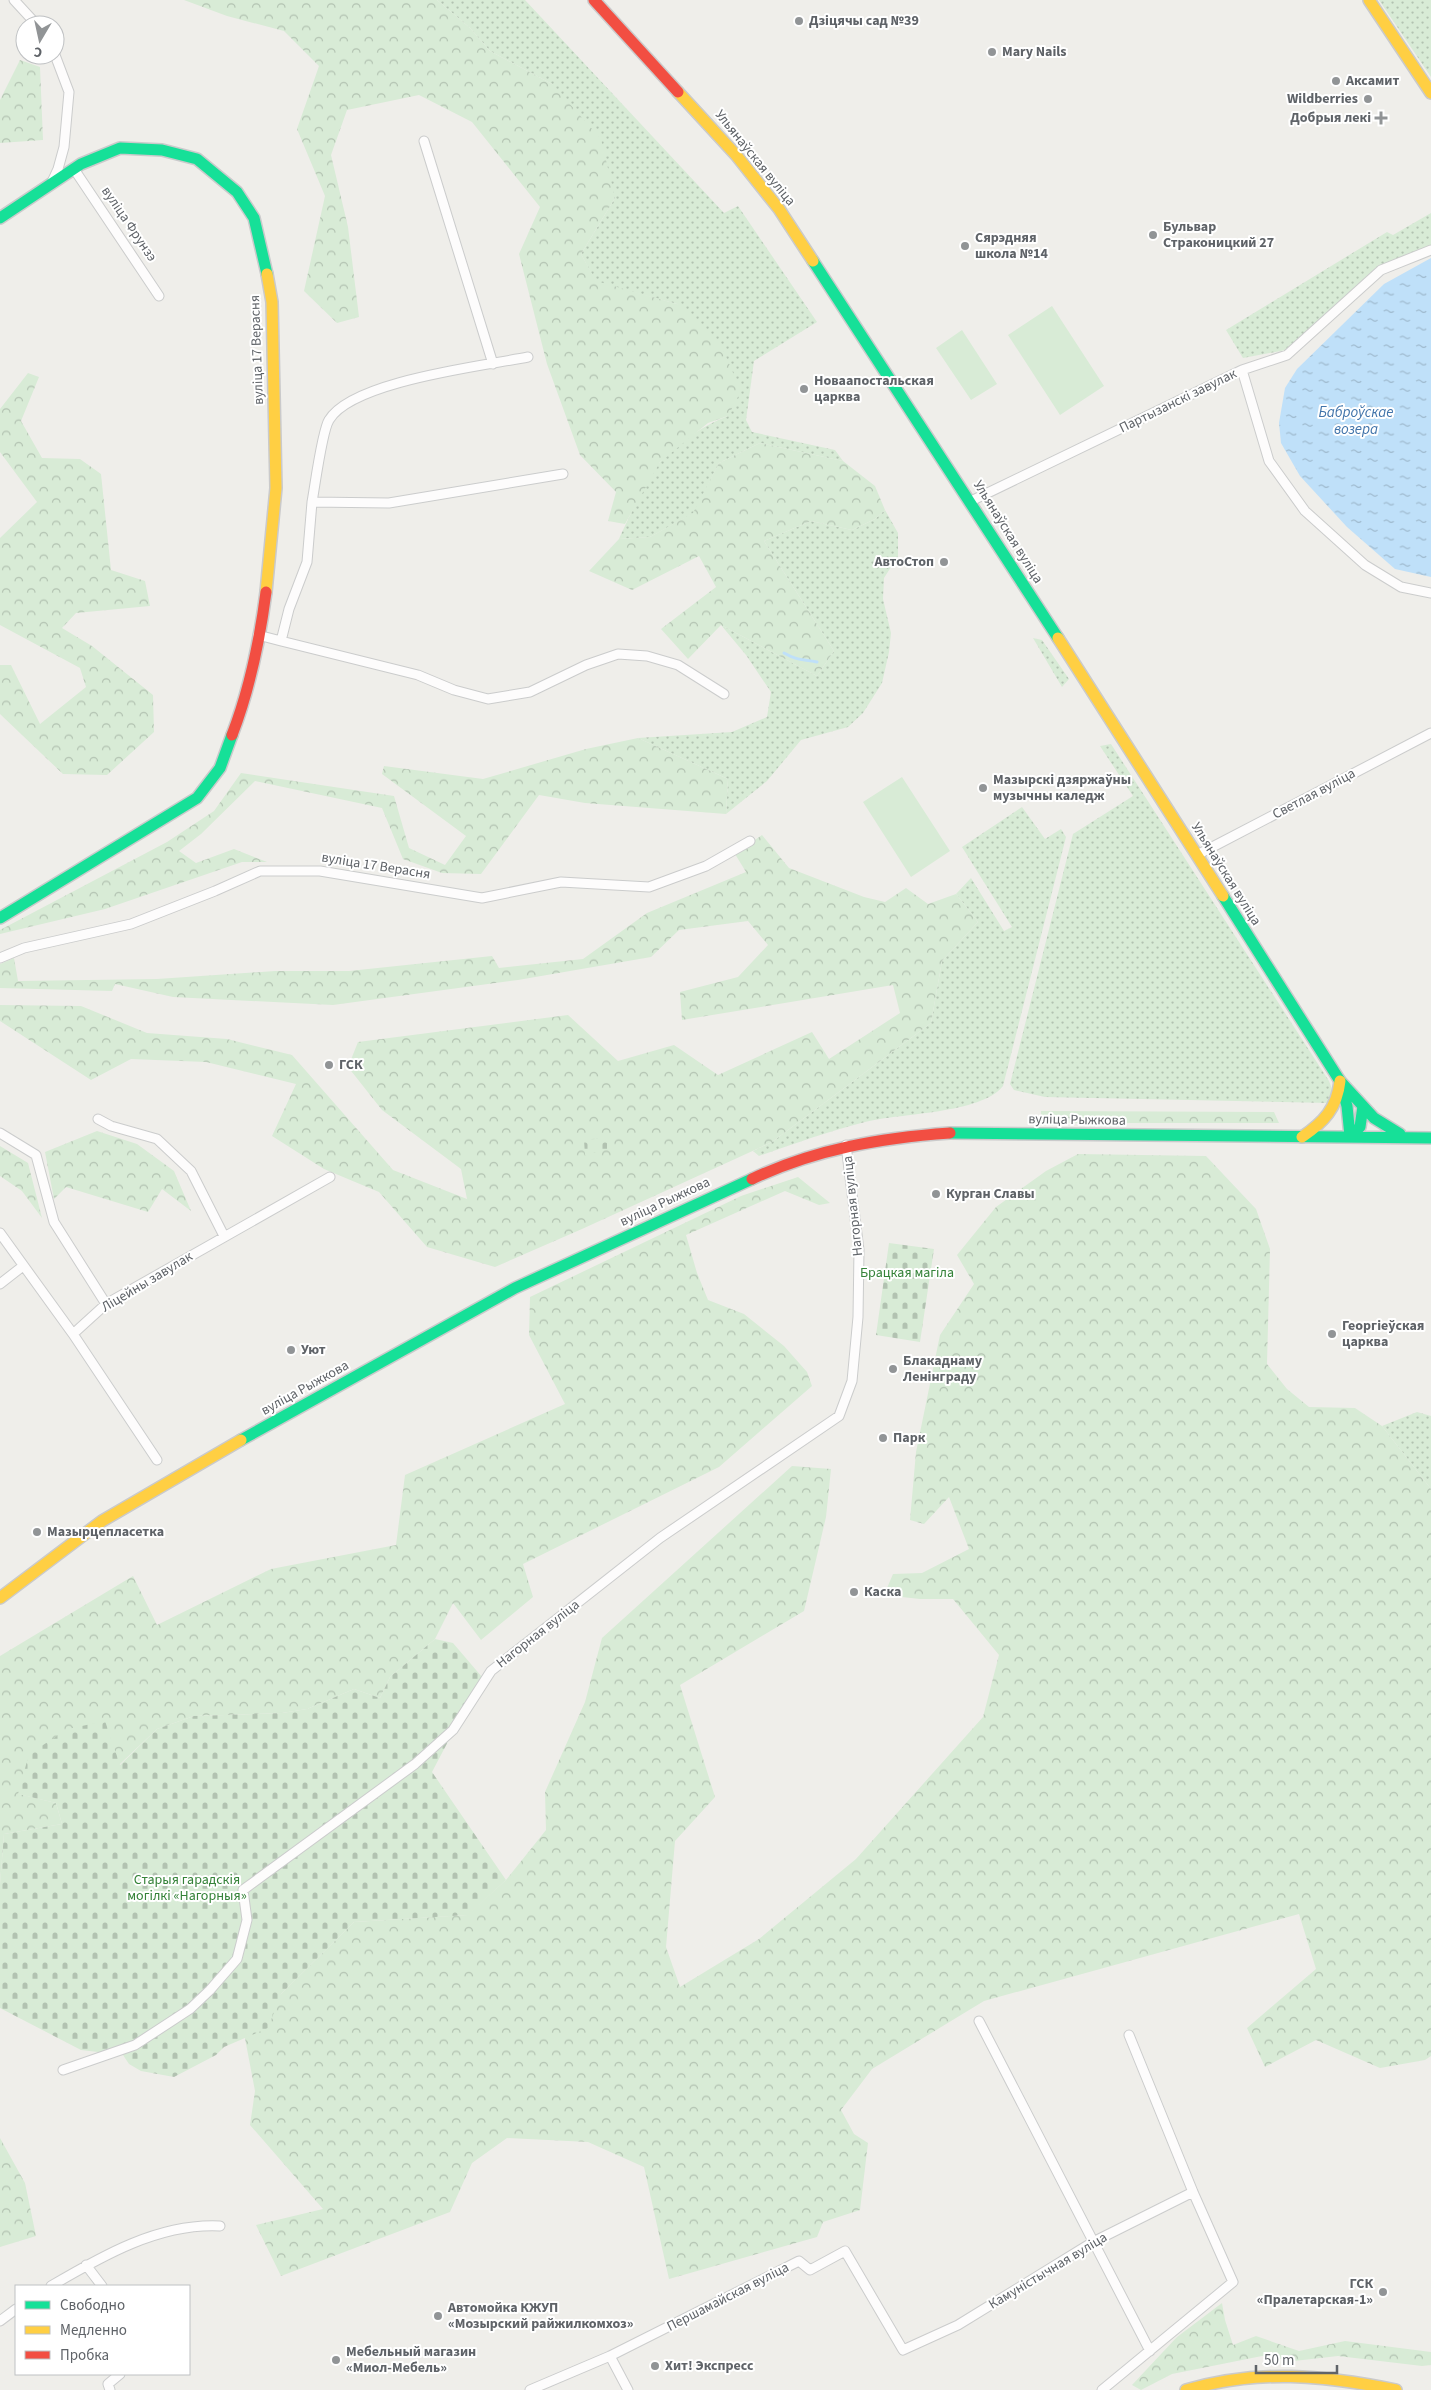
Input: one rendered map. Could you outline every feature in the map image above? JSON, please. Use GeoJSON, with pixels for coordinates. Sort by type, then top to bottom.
{"type":"FeatureCollection","features":[{"type":"Feature","properties":{"kind":"main road","name":"Ульянаўская вуліца"},"geometry":{"type":"LineString","coordinates":[[594,0],[736,155],[767,192],[971,501],[1340,1081],[1383,1126],[1408,1136]]}},
{"type":"Feature","properties":{"kind":"main road"},"geometry":{"type":"LineString","coordinates":[[1369,0],[1431,93]]}},
{"type":"Feature","properties":{"kind":"main road","name":"вуліца 17 Верасня"},"geometry":{"type":"LineString","coordinates":[[0,918],[197,798],[220,768],[239,717],[264,606],[276,488],[272,302],[264,252],[254,218],[237,192],[197,159],[162,150],[120,148],[74,169],[48,188]]}},
{"type":"Feature","properties":{"kind":"main road"},"geometry":{"type":"LineString","coordinates":[[0,218],[48,188]]}},
{"type":"Feature","properties":{"kind":"main road"},"geometry":{"type":"LineString","coordinates":[[1340,1081],[1347,1106],[1350,1136],[1360,1130],[1363,1106]]}},
{"type":"Feature","properties":{"kind":"main road"},"geometry":{"type":"LineString","coordinates":[[1302,1137],[1316,1127],[1331,1112],[1339,1094],[1340,1081]]}},
{"type":"Feature","properties":{"kind":"main road","name":"вуліца Рыжкова"},"geometry":{"type":"LineString","coordinates":[[0,1598],[102,1521],[186,1470],[515,1288],[784,1164],[813,1153],[846,1145],[939,1133],[1302,1137],[1408,1136],[1431,1138]]}},
{"type":"Feature","properties":{"kind":"main road"},"geometry":{"type":"LineString","coordinates":[[1186,2390],[1235,2377],[1272,2374],[1321,2378],[1396,2390]]}},
{"type":"Feature","properties":{"kind":"street"},"geometry":{"type":"LineString","coordinates":[[14,0],[28,15]]}},
{"type":"Feature","properties":{"kind":"street"},"geometry":{"type":"LineString","coordinates":[[48,188],[58,169],[64,148],[69,92],[59,65]]}},
{"type":"Feature","properties":{"kind":"street"},"geometry":{"type":"LineString","coordinates":[[424,141],[493,364]]}},
{"type":"Feature","properties":{"kind":"street","name":"вуліца Фрунзэ"},"geometry":{"type":"LineString","coordinates":[[74,169],[159,296]]}},
{"type":"Feature","properties":{"kind":"street"},"geometry":{"type":"LineString","coordinates":[[1242,370],[1287,355],[1381,270],[1431,250]]}},
{"type":"Feature","properties":{"kind":"street"},"geometry":{"type":"LineString","coordinates":[[281,641],[289,609],[307,562],[312,502],[328,421],[340,407],[369,392],[413,379],[528,357]]}},
{"type":"Feature","properties":{"kind":"street","name":"Партызанскі завулак"},"geometry":{"type":"LineString","coordinates":[[971,501],[1242,370],[1269,461],[1305,511],[1365,566],[1401,586],[1431,593]]}},
{"type":"Feature","properties":{"kind":"street"},"geometry":{"type":"LineString","coordinates":[[312,502],[389,503],[563,474]]}},
{"type":"Feature","properties":{"kind":"street"},"geometry":{"type":"LineString","coordinates":[[258,635],[418,674],[454,690],[488,699],[530,692],[586,665],[618,654],[647,656],[678,665],[724,694]]}},
{"type":"Feature","properties":{"kind":"street","name":"Светлая вуліца"},"geometry":{"type":"LineString","coordinates":[[1197,855],[1431,733]]}},
{"type":"Feature","properties":{"kind":"street","name":"вуліца 17 Верасня"},"geometry":{"type":"LineString","coordinates":[[0,958],[24,948],[130,924],[216,891],[260,871],[320,871],[482,898],[561,882],[649,887],[706,866],[750,840]]}},
{"type":"Feature","properties":{"kind":"street"},"geometry":{"type":"LineString","coordinates":[[98,1119],[111,1126],[157,1139],[192,1172],[224,1236]]}},
{"type":"Feature","properties":{"kind":"street"},"geometry":{"type":"LineString","coordinates":[[0,1133],[36,1154],[54,1222],[106,1304]]}},
{"type":"Feature","properties":{"kind":"street","name":"Нагорная вуліца"},"geometry":{"type":"LineString","coordinates":[[62,2070],[135,2045],[190,2009],[237,1959],[247,1920],[243,1890],[415,1764],[440,1742],[453,1730],[491,1671],[660,1538],[839,1416],[852,1381],[858,1317],[859,1250],[846,1145]]}},
{"type":"Feature","properties":{"kind":"street","name":"Ліцейны завулак"},"geometry":{"type":"LineString","coordinates":[[73,1334],[106,1304],[330,1177]]}},
{"type":"Feature","properties":{"kind":"street"},"geometry":{"type":"LineString","coordinates":[[0,1233],[73,1334],[157,1460]]}},
{"type":"Feature","properties":{"kind":"street"},"geometry":{"type":"LineString","coordinates":[[0,1284],[23,1266]]}},
{"type":"Feature","properties":{"kind":"street"},"geometry":{"type":"LineString","coordinates":[[979,2021],[1150,2351]]}},
{"type":"Feature","properties":{"kind":"street"},"geometry":{"type":"LineString","coordinates":[[1102,2390],[1233,2282],[1193,2192],[1129,2035]]}},
{"type":"Feature","properties":{"kind":"street","name":"Камуністычная вуліца"},"geometry":{"type":"LineString","coordinates":[[902,2350],[958,2325],[1093,2242],[1193,2192]]}},
{"type":"Feature","properties":{"kind":"street"},"geometry":{"type":"LineString","coordinates":[[53,2285],[86,2265],[149,2237],[198,2225],[220,2226]]}},
{"type":"Feature","properties":{"kind":"street","name":"Першамайская вуліца"},"geometry":{"type":"LineString","coordinates":[[530,2390],[610,2356],[799,2261],[810,2270],[845,2251],[902,2350]]}},
{"type":"Feature","properties":{"kind":"street"},"geometry":{"type":"LineString","coordinates":[[86,2265],[101,2285]]}},
{"type":"Feature","properties":{"kind":"street"},"geometry":{"type":"LineString","coordinates":[[0,2321],[15,2310]]}},
{"type":"Feature","properties":{"kind":"street"},"geometry":{"type":"LineString","coordinates":[[610,2356],[628,2390]]}},
{"type":"Feature","properties":{"kind":"street"},"geometry":{"type":"LineString","coordinates":[[110,2390],[108,2384],[119,2375]]}},
{"type":"Feature","properties":{"kind":"green space"},"geometry":{"type":"Polygon","coordinates":[[[184,0],[437,0],[470,28],[490,51],[552,84],[601,139],[615,198],[581,254],[596,281],[677,304],[720,343],[741,391],[728,416],[708,423],[660,462],[625,524],[608,521],[616,492],[580,455],[547,364],[519,254],[540,207],[472,122],[419,95],[347,110],[331,155],[348,227],[359,317],[337,323],[304,291],[325,196],[297,129],[319,66],[284,31],[227,16],[184,0]]]}},
{"type":"Feature","properties":{"kind":"green space"},"geometry":{"type":"Polygon","coordinates":[[[437,0],[525,0],[724,213],[738,206],[817,322],[754,361],[746,420],[752,432],[835,450],[843,461],[760,443],[719,463],[694,513],[650,537],[619,539],[632,510],[661,461],[692,435],[728,416],[677,304],[596,282],[581,254],[615,198],[552,84],[490,51],[470,28],[437,0]]]}},
{"type":"Feature","properties":{"kind":"green space"},"geometry":{"type":"Polygon","coordinates":[[[1379,0],[1431,0],[1431,77],[1379,0]]]}},
{"type":"Feature","properties":{"kind":"green space"},"geometry":{"type":"Polygon","coordinates":[[[18,65],[40,67],[43,140],[0,143],[0,100],[18,65]]]}},
{"type":"Feature","properties":{"kind":"green space"},"geometry":{"type":"Polygon","coordinates":[[[1431,213],[1431,245],[1377,267],[1286,350],[1243,358],[1226,330],[1387,232],[1393,235],[1431,213]]]}},
{"type":"Feature","properties":{"kind":"green space"},"geometry":{"type":"Polygon","coordinates":[[[1052,306],[1104,386],[1060,415],[1008,335],[1052,306]]]}},
{"type":"Feature","properties":{"kind":"green space"},"geometry":{"type":"Polygon","coordinates":[[[962,330],[997,384],[971,400],[936,348],[962,330]]]}},
{"type":"Feature","properties":{"kind":"green space"},"geometry":{"type":"Polygon","coordinates":[[[28,373],[39,377],[21,421],[42,458],[80,459],[101,474],[111,570],[145,581],[150,606],[76,613],[62,628],[92,646],[153,695],[154,732],[107,775],[63,774],[0,714],[0,665],[11,665],[40,724],[86,687],[80,668],[0,625],[0,538],[37,502],[0,452],[0,409],[28,373]]]}},
{"type":"Feature","properties":{"kind":"green space"},"geometry":{"type":"Polygon","coordinates":[[[760,443],[843,461],[875,486],[885,510],[875,519],[852,530],[811,521],[764,541],[834,651],[817,676],[721,625],[688,659],[661,629],[716,587],[699,556],[632,590],[589,571],[619,539],[650,537],[693,513],[719,463],[760,443]]]}},
{"type":"Feature","properties":{"kind":"green space"},"geometry":{"type":"Polygon","coordinates":[[[885,510],[898,533],[898,556],[884,578],[883,599],[891,633],[882,683],[863,713],[848,727],[801,740],[767,781],[726,814],[728,779],[638,738],[732,732],[767,717],[771,692],[746,655],[721,625],[817,676],[834,651],[764,541],[811,521],[852,530],[875,519],[885,510]]]}},
{"type":"Feature","properties":{"kind":"green space"},"geometry":{"type":"Polygon","coordinates":[[[1033,638],[1042,640],[1069,679],[1062,687],[1033,638]]]}},
{"type":"Feature","properties":{"kind":"green space"},"geometry":{"type":"Polygon","coordinates":[[[638,738],[728,779],[726,814],[585,803],[539,795],[481,874],[442,873],[403,859],[382,808],[255,781],[201,834],[179,851],[196,863],[234,849],[267,862],[242,862],[105,909],[0,934],[0,930],[167,842],[214,811],[241,773],[394,796],[409,848],[445,865],[466,836],[382,774],[384,766],[483,779],[586,749],[638,738]]]}},
{"type":"Feature","properties":{"kind":"green space"},"geometry":{"type":"Polygon","coordinates":[[[1111,744],[1329,1081],[1332,1089],[1329,1103],[1045,1097],[1014,1090],[1010,1084],[1073,834],[1133,796],[1100,746],[1111,744]]]}},
{"type":"Feature","properties":{"kind":"green space"},"geometry":{"type":"Polygon","coordinates":[[[902,777],[950,851],[911,877],[863,802],[902,777]]]}},
{"type":"Feature","properties":{"kind":"green space"},"geometry":{"type":"Polygon","coordinates":[[[1022,807],[1045,839],[1061,829],[1066,837],[1003,1086],[992,1095],[977,1102],[939,1111],[865,1122],[759,1156],[753,1151],[772,1142],[931,1023],[942,961],[978,922],[956,894],[971,878],[1004,931],[1012,927],[962,847],[1022,807]]]}},
{"type":"Feature","properties":{"kind":"green space"},"geometry":{"type":"Polygon","coordinates":[[[762,835],[789,868],[864,897],[885,902],[906,888],[928,904],[956,894],[978,922],[942,961],[931,1023],[772,1142],[495,1267],[427,1247],[379,1192],[324,1169],[272,1136],[296,1084],[206,1062],[131,1059],[91,1080],[0,1021],[0,1005],[81,1006],[147,1033],[227,1039],[292,1055],[393,1170],[467,1199],[461,1169],[382,1110],[348,1067],[358,1042],[568,1015],[618,1061],[674,1045],[718,1075],[812,1032],[829,1059],[900,1013],[893,985],[682,1020],[680,992],[738,977],[768,945],[748,921],[679,930],[651,957],[518,980],[333,1005],[173,997],[115,984],[112,991],[0,988],[0,964],[14,958],[18,981],[157,979],[275,971],[349,971],[492,956],[499,968],[583,959],[647,913],[746,872],[735,854],[762,835]]]}},
{"type":"Feature","properties":{"kind":"green space"},"geometry":{"type":"Polygon","coordinates":[[[1041,1111],[1274,1112],[1279,1123],[1041,1123],[1041,1111]]]}},
{"type":"Feature","properties":{"kind":"green space"},"geometry":{"type":"Polygon","coordinates":[[[97,1131],[137,1144],[174,1171],[191,1211],[162,1189],[148,1212],[66,1187],[54,1199],[45,1152],[97,1131]]]}},
{"type":"Feature","properties":{"kind":"green space"},"geometry":{"type":"Polygon","coordinates":[[[607,1138],[607,1149],[585,1155],[584,1140],[607,1138]]]}},
{"type":"Feature","properties":{"kind":"green space"},"geometry":{"type":"Polygon","coordinates":[[[0,1146],[28,1163],[42,1218],[22,1191],[0,1176],[0,1146]]]}},
{"type":"Feature","properties":{"kind":"green space"},"geometry":{"type":"Polygon","coordinates":[[[1078,1154],[1206,1156],[1256,1209],[1270,1249],[1267,1364],[1287,1389],[1309,1407],[1355,1408],[1382,1426],[1431,1489],[1431,2056],[1425,2060],[1380,2068],[1316,2040],[1265,2067],[1247,2028],[1316,1969],[1299,1914],[984,2001],[872,2069],[841,2110],[854,2134],[868,2143],[860,2210],[823,2222],[817,2237],[669,2279],[644,2167],[588,2142],[507,2138],[472,2163],[450,2212],[281,2276],[256,2225],[323,2209],[250,2125],[255,2091],[243,2028],[281,1994],[354,1922],[467,1915],[506,1880],[546,1830],[545,1792],[585,1702],[602,1638],[792,1466],[831,1469],[826,1517],[804,1611],[680,1685],[715,1797],[675,1841],[666,1947],[680,1987],[759,1939],[856,1859],[983,1717],[999,1655],[953,1599],[920,1599],[884,1595],[893,1574],[922,1573],[969,1549],[949,1497],[924,1524],[910,1520],[916,1452],[940,1335],[974,1284],[957,1255],[996,1207],[1046,1171],[1078,1154]]]}},
{"type":"Feature","properties":{"kind":"green space"},"geometry":{"type":"Polygon","coordinates":[[[798,1177],[830,1203],[819,1205],[785,1191],[686,1235],[697,1273],[708,1300],[744,1314],[784,1346],[807,1372],[812,1386],[719,1467],[523,1564],[533,1597],[481,1640],[453,1603],[435,1639],[390,1677],[380,1698],[354,1689],[307,1709],[282,1713],[194,1716],[157,1729],[119,1765],[19,1794],[56,1803],[62,1824],[4,1834],[0,1884],[0,1656],[133,1576],[157,1625],[271,1569],[396,1545],[405,1475],[565,1404],[529,1335],[530,1297],[741,1196],[798,1177]]]}},
{"type":"Feature","properties":{"kind":"green space","name":"Брацкая магіла"},"geometry":{"type":"Polygon","coordinates":[[[889,1243],[934,1249],[920,1342],[876,1335],[889,1243]]]}},
{"type":"Feature","properties":{"kind":"green space"},"geometry":{"type":"Polygon","coordinates":[[[1417,1412],[1431,1416],[1431,1489],[1382,1426],[1417,1412]]]}},
{"type":"Feature","properties":{"kind":"green space","name":"Старыя гарадскія могілкі «Нагорныя»"},"geometry":{"type":"Polygon","coordinates":[[[435,1639],[453,1643],[482,1677],[432,1772],[506,1880],[468,1915],[354,1922],[281,1994],[268,2028],[224,2047],[216,2055],[174,2077],[141,2071],[129,2064],[123,2055],[81,2050],[0,2008],[0,1884],[4,1834],[62,1824],[56,1803],[18,1794],[29,1754],[68,1729],[105,1721],[120,1765],[157,1729],[194,1716],[282,1713],[307,1709],[354,1689],[380,1698],[390,1677],[435,1639]]]}},
{"type":"Feature","properties":{"kind":"green space"},"geometry":{"type":"Polygon","coordinates":[[[0,2138],[25,2183],[36,2236],[0,2247],[0,2138]]]}},
{"type":"Feature","properties":{"kind":"green space"},"geometry":{"type":"Polygon","coordinates":[[[1222,2303],[1233,2345],[1256,2336],[1299,2351],[1345,2341],[1431,2352],[1431,2365],[1422,2366],[1338,2356],[1294,2361],[1262,2356],[1172,2374],[1141,2390],[1132,2385],[1177,2337],[1222,2303]]]}},
{"type":"Feature","properties":{"kind":"water","name":"Баброўскае возера"},"geometry":{"type":"Polygon","coordinates":[[[1431,258],[1431,577],[1395,569],[1347,527],[1300,476],[1281,443],[1279,423],[1285,388],[1297,369],[1384,284],[1431,258]]]}},
{"type":"Feature","properties":{"kind":"waterway"},"geometry":{"type":"LineString","coordinates":[[784,653],[797,659],[817,662]]}},
{"type":"Feature","properties":{"kind":"traffic: fast"},"geometry":{"type":"LineString","coordinates":[[0,218],[81,164],[120,148],[162,150],[197,159],[237,192],[254,218],[267,274]]}},
{"type":"Feature","properties":{"kind":"traffic: fast"},"geometry":{"type":"LineString","coordinates":[[813,261],[1058,638]]}},
{"type":"Feature","properties":{"kind":"traffic: fast"},"geometry":{"type":"LineString","coordinates":[[0,918],[197,798],[220,768],[232,735]]}},
{"type":"Feature","properties":{"kind":"traffic: fast"},"geometry":{"type":"LineString","coordinates":[[1223,896],[1340,1081],[1374,1118],[1400,1134]]}},
{"type":"Feature","properties":{"kind":"traffic: fast"},"geometry":{"type":"LineString","coordinates":[[1341,1086],[1347,1106],[1350,1136]]}},
{"type":"Feature","properties":{"kind":"traffic: fast"},"geometry":{"type":"LineString","coordinates":[[1350,1136],[1360,1127],[1363,1106]]}},
{"type":"Feature","properties":{"kind":"traffic: fast"},"geometry":{"type":"LineString","coordinates":[[950,1133],[1431,1138]]}},
{"type":"Feature","properties":{"kind":"traffic: fast"},"geometry":{"type":"LineString","coordinates":[[241,1440],[515,1288],[752,1179]]}},
{"type":"Feature","properties":{"kind":"traffic: slow"},"geometry":{"type":"LineString","coordinates":[[1369,0],[1431,93]]}},
{"type":"Feature","properties":{"kind":"traffic: slow"},"geometry":{"type":"LineString","coordinates":[[678,92],[736,155],[779,209],[813,261]]}},
{"type":"Feature","properties":{"kind":"traffic: slow"},"geometry":{"type":"LineString","coordinates":[[266,592],[276,488],[272,302],[267,274]]}},
{"type":"Feature","properties":{"kind":"traffic: slow"},"geometry":{"type":"LineString","coordinates":[[1058,638],[1223,896]]}},
{"type":"Feature","properties":{"kind":"traffic: slow"},"geometry":{"type":"LineString","coordinates":[[1302,1137],[1317,1126],[1328,1114],[1336,1099],[1340,1081]]}},
{"type":"Feature","properties":{"kind":"traffic: slow"},"geometry":{"type":"LineString","coordinates":[[0,1598],[102,1521],[241,1440]]}},
{"type":"Feature","properties":{"kind":"traffic: slow"},"geometry":{"type":"LineString","coordinates":[[1186,2390],[1239,2379],[1291,2376],[1343,2381],[1396,2390]]}},
{"type":"Feature","properties":{"kind":"traffic: jam"},"geometry":{"type":"LineString","coordinates":[[594,0],[678,92]]}},
{"type":"Feature","properties":{"kind":"traffic: jam"},"geometry":{"type":"LineString","coordinates":[[232,735],[244,701],[253,664],[266,592]]}},
{"type":"Feature","properties":{"kind":"traffic: jam"},"geometry":{"type":"LineString","coordinates":[[752,1179],[800,1160],[849,1147],[899,1138],[950,1133]]}},
{"type":"Feature","properties":{"kind":"place","name":"Дзіцячы сад №39"},"geometry":{"type":"Point","coordinates":[799,21]}},
{"type":"Feature","properties":{"kind":"place","name":"Mary Nails"},"geometry":{"type":"Point","coordinates":[992,52]}},
{"type":"Feature","properties":{"kind":"place","name":"Аксамит"},"geometry":{"type":"Point","coordinates":[1336,81]}},
{"type":"Feature","properties":{"kind":"place","name":"Wildberries"},"geometry":{"type":"Point","coordinates":[1368,99]}},
{"type":"Feature","properties":{"kind":"place","name":"Добрыя лекi"},"geometry":{"type":"Point","coordinates":[1381,118]}},
{"type":"Feature","properties":{"kind":"place","name":"Бульвар Страконицкий 27"},"geometry":{"type":"Point","coordinates":[1153,235]}},
{"type":"Feature","properties":{"kind":"place","name":"Сярэдняя школа №14"},"geometry":{"type":"Point","coordinates":[965,246]}},
{"type":"Feature","properties":{"kind":"place","name":"Новаапостальская царква"},"geometry":{"type":"Point","coordinates":[804,389]}},
{"type":"Feature","properties":{"kind":"place","name":"АвтоСтоп"},"geometry":{"type":"Point","coordinates":[944,562]}},
{"type":"Feature","properties":{"kind":"place","name":"Мазырскі дзяржаўны музычны каледж"},"geometry":{"type":"Point","coordinates":[983,788]}},
{"type":"Feature","properties":{"kind":"place","name":"ГСК"},"geometry":{"type":"Point","coordinates":[329,1065]}},
{"type":"Feature","properties":{"kind":"place","name":"Курган Славы"},"geometry":{"type":"Point","coordinates":[936,1194]}},
{"type":"Feature","properties":{"kind":"place","name":"Георгіеўская царква"},"geometry":{"type":"Point","coordinates":[1332,1334]}},
{"type":"Feature","properties":{"kind":"place","name":"Уют"},"geometry":{"type":"Point","coordinates":[291,1350]}},
{"type":"Feature","properties":{"kind":"place","name":"Блакаднаму Ленінграду"},"geometry":{"type":"Point","coordinates":[893,1369]}},
{"type":"Feature","properties":{"kind":"place","name":"Парк"},"geometry":{"type":"Point","coordinates":[883,1438]}},
{"type":"Feature","properties":{"kind":"place","name":"Мазырцепласетка"},"geometry":{"type":"Point","coordinates":[37,1532]}},
{"type":"Feature","properties":{"kind":"place","name":"Каска"},"geometry":{"type":"Point","coordinates":[854,1592]}},
{"type":"Feature","properties":{"kind":"place","name":"ГСК «Пралетарская-1»"},"geometry":{"type":"Point","coordinates":[1383,2292]}},
{"type":"Feature","properties":{"kind":"place","name":"Автомойка КЖУП «Мозырский райжилкомхоз»"},"geometry":{"type":"Point","coordinates":[438,2316]}},
{"type":"Feature","properties":{"kind":"place","name":"Мебельный магазин «Миол-Мебель»"},"geometry":{"type":"Point","coordinates":[336,2360]}},
{"type":"Feature","properties":{"kind":"place","name":"Хит! Экспресс"},"geometry":{"type":"Point","coordinates":[655,2366]}}]}
